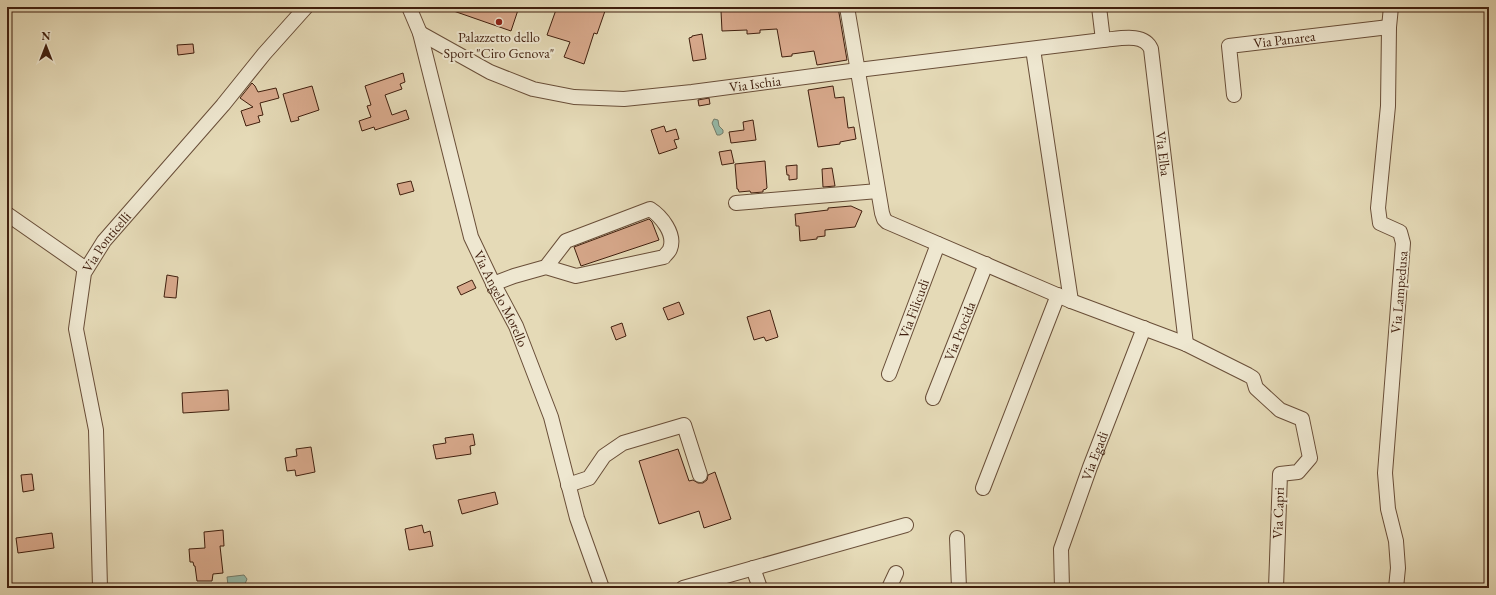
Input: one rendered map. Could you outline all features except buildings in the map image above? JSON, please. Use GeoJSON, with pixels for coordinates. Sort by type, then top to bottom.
{"type":"FeatureCollection","features":[{"type":"Feature","properties":{"kind":"street","name":"Via Ponticelli"},"geometry":{"type":"LineString","coordinates":[[100,588],[96,430],[76,329],[84,273],[104,241],[223,105],[264,54],[306,7]]}},
{"type":"Feature","properties":{"kind":"street","name":"Via Angelo Morello"},"geometry":{"type":"LineString","coordinates":[[409,7],[420,33],[470,237],[516,326],[548,410],[577,518],[602,588]]}},
{"type":"Feature","properties":{"kind":"street"},"geometry":{"type":"LineString","coordinates":[[847,7],[882,213],[887,222],[1071,301],[1186,344]]}},
{"type":"Feature","properties":{"kind":"street"},"geometry":{"type":"LineString","coordinates":[[1099,7],[1103,40]]}},
{"type":"Feature","properties":{"kind":"street","name":"Via Lampedusa"},"geometry":{"type":"LineString","coordinates":[[1391,7],[1389,27],[1388,106],[1378,208],[1380,223],[1400,232],[1403,243],[1385,473],[1388,509],[1396,541],[1398,568],[1396,588]]}},
{"type":"Feature","properties":{"kind":"street","name":"Via Panarea"},"geometry":{"type":"LineString","coordinates":[[1234,95],[1229,46],[1389,27]]}},
{"type":"Feature","properties":{"kind":"street","name":"Via Ischia"},"geometry":{"type":"LineString","coordinates":[[420,33],[490,72],[533,89],[574,97],[632,98],[692,92],[1103,40]]}},
{"type":"Feature","properties":{"kind":"street","name":"Via Elba"},"geometry":{"type":"LineString","coordinates":[[1103,40],[1135,38],[1144,40],[1149,44],[1151,49],[1186,344]]}},
{"type":"Feature","properties":{"kind":"street"},"geometry":{"type":"LineString","coordinates":[[1032,49],[1071,301]]}},
{"type":"Feature","properties":{"kind":"street"},"geometry":{"type":"LineString","coordinates":[[736,203],[878,191]]}},
{"type":"Feature","properties":{"kind":"street"},"geometry":{"type":"LineString","coordinates":[[493,284],[514,276],[546,267],[576,276],[664,257],[670,249],[671,239],[666,225],[658,214],[650,209],[566,241],[546,267]]}},
{"type":"Feature","properties":{"kind":"street"},"geometry":{"type":"LineString","coordinates":[[7,214],[86,269]]}},
{"type":"Feature","properties":{"kind":"street","name":"Via Filicudi"},"geometry":{"type":"LineString","coordinates":[[889,374],[938,244]]}},
{"type":"Feature","properties":{"kind":"street","name":"Via Procida"},"geometry":{"type":"LineString","coordinates":[[934,398],[986,264]]}},
{"type":"Feature","properties":{"kind":"street"},"geometry":{"type":"LineString","coordinates":[[983,488],[1058,295]]}},
{"type":"Feature","properties":{"kind":"street","name":"Via Egadi"},"geometry":{"type":"LineString","coordinates":[[1062,588],[1061,549],[1090,468],[1144,328]]}},
{"type":"Feature","properties":{"kind":"street","name":"Via Capri"},"geometry":{"type":"LineString","coordinates":[[1186,344],[1253,378],[1256,388],[1280,410],[1302,419],[1310,458],[1298,472],[1280,474],[1276,588]]}},
{"type":"Feature","properties":{"kind":"street"},"geometry":{"type":"LineString","coordinates":[[568,485],[590,478],[604,456],[623,443],[684,425],[700,475]]}},
{"type":"Feature","properties":{"kind":"street"},"geometry":{"type":"LineString","coordinates":[[683,588],[906,525]]}},
{"type":"Feature","properties":{"kind":"street"},"geometry":{"type":"LineString","coordinates":[[957,538],[959,588]]}},
{"type":"Feature","properties":{"kind":"street"},"geometry":{"type":"LineString","coordinates":[[753,568],[760,588]]}},
{"type":"Feature","properties":{"kind":"street"},"geometry":{"type":"LineString","coordinates":[[889,588],[896,573]]}},
{"type":"Feature","properties":{"kind":"shaded area"},"geometry":{"type":"Polygon","coordinates":[[[714,119],[718,120],[719,126],[723,130],[723,133],[720,135],[717,135],[712,123],[714,119]]]}},
{"type":"Feature","properties":{"kind":"shaded area"},"geometry":{"type":"Polygon","coordinates":[[[244,575],[247,579],[245,584],[228,585],[227,577],[244,575]]]}},
{"type":"Feature","properties":{"kind":"place","name":"Palazzetto dello Sport \"Ciro Genova\""},"geometry":{"type":"Point","coordinates":[499,22]}}]}
